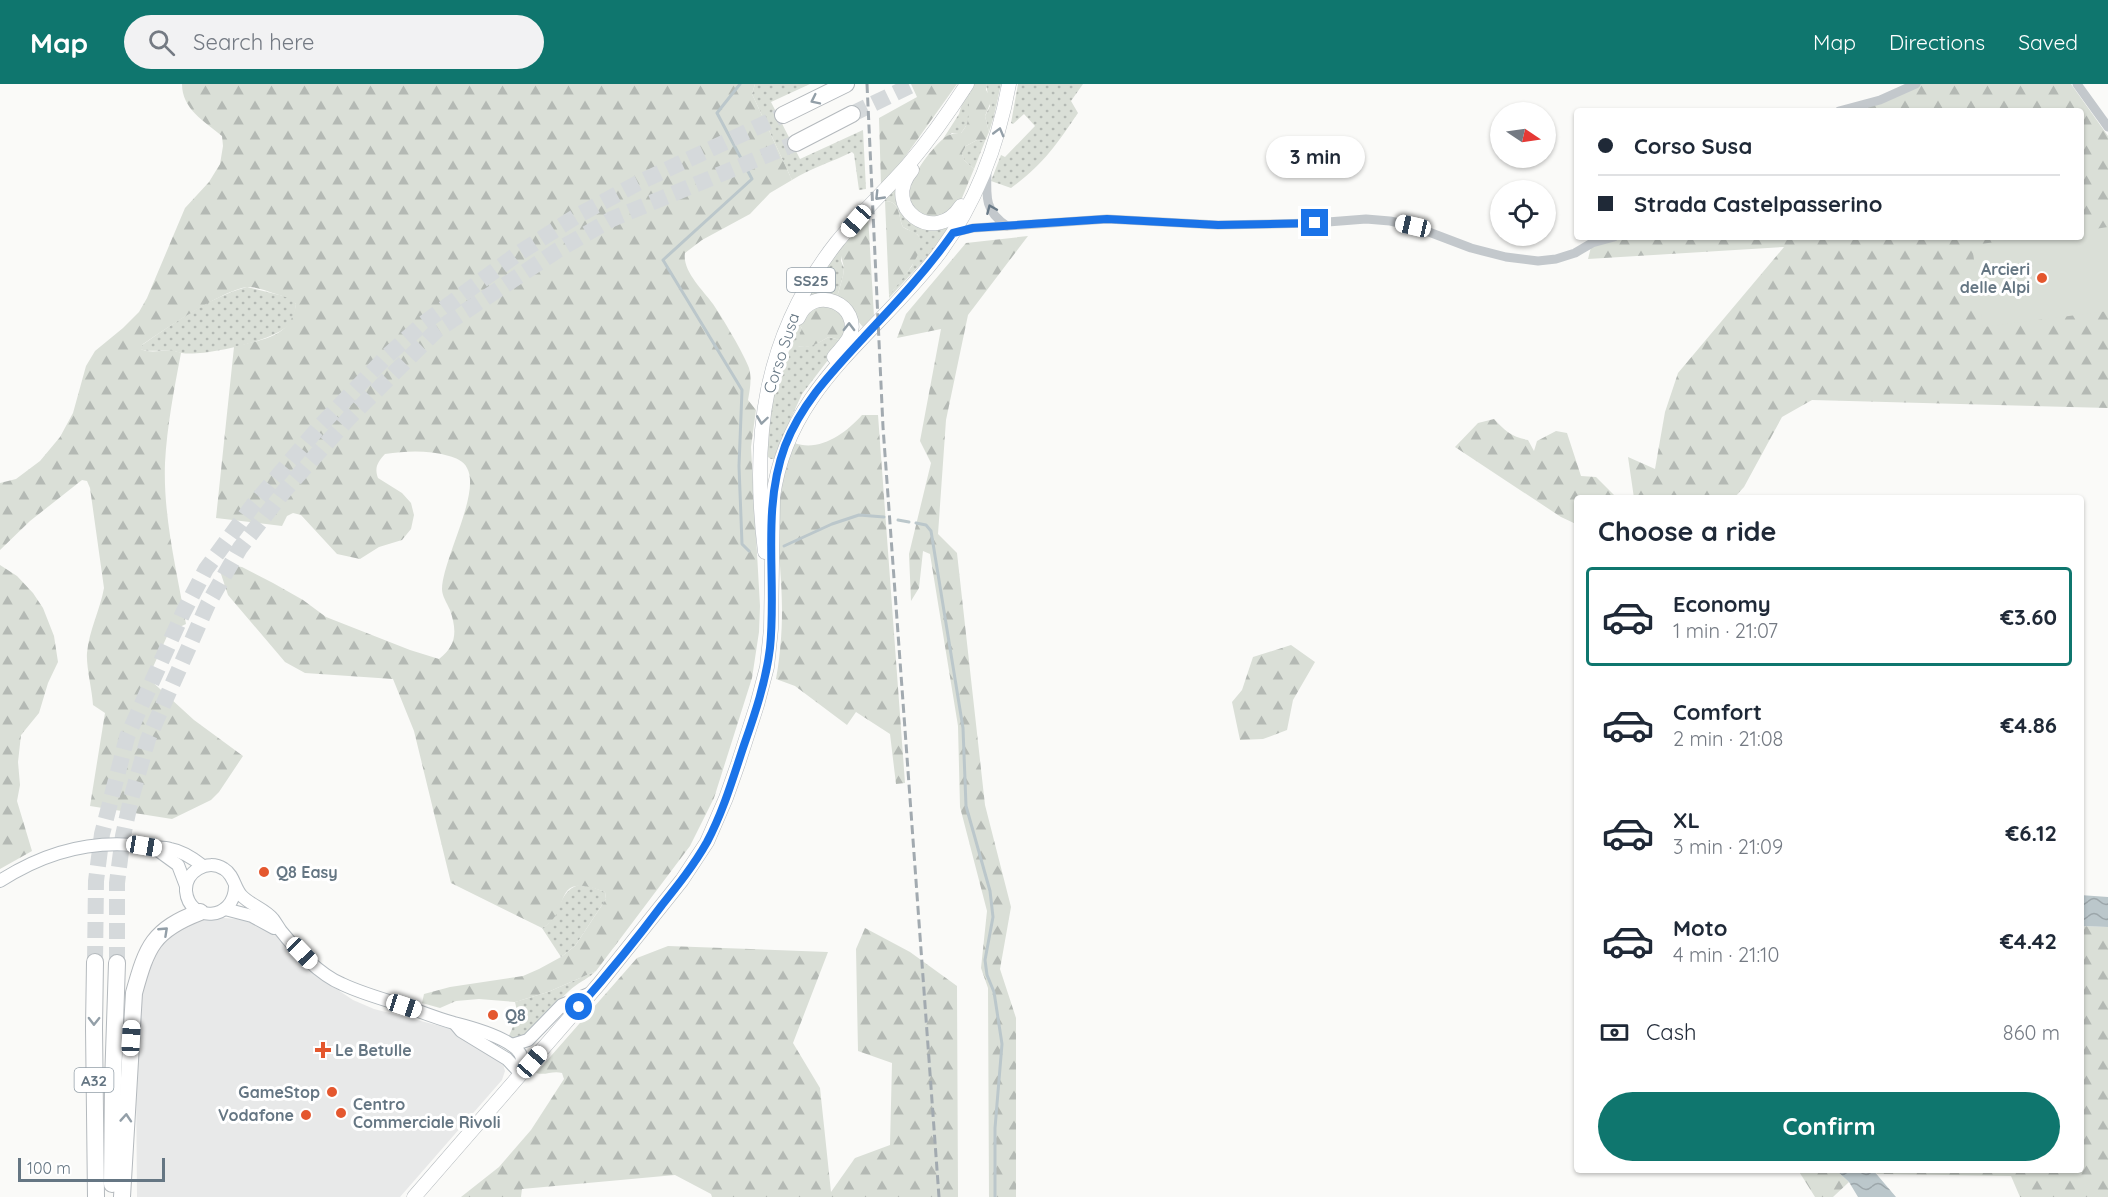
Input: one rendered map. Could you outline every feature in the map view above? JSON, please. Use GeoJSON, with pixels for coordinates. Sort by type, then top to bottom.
{"type":"FeatureCollection","features":[{"type":"Feature","properties":{"kind":"highway"},"geometry":{"type":"LineString","coordinates":[[783,116],[846,84]]}},
{"type":"Feature","properties":{"kind":"highway"},"geometry":{"type":"LineString","coordinates":[[796,142],[852,114]]}},
{"type":"Feature","properties":{"kind":"highway"},"geometry":{"type":"LineString","coordinates":[[122,1197],[134,993],[143,963],[152,945],[164,929],[180,919],[200,912]]}},
{"type":"Feature","properties":{"kind":"highway","name":"A32"},"geometry":{"type":"LineString","coordinates":[[95,962],[96,1197]]}},
{"type":"Feature","properties":{"kind":"highway","name":"A32"},"geometry":{"type":"LineString","coordinates":[[112,1197],[112,1083],[117,963]]}},
{"type":"Feature","properties":{"kind":"highway"},"geometry":{"type":"LineString","coordinates":[[87,1197],[87,1100],[94,1066]]}},
{"type":"Feature","properties":{"kind":"main road","name":"Corso Susa"},"geometry":{"type":"LineString","coordinates":[[772,608],[761,522],[759,447],[771,376],[795,310],[822,262],[837,242],[908,165],[967,84]]}},
{"type":"Feature","properties":{"kind":"main road","name":"Corso Susa"},"geometry":{"type":"LineString","coordinates":[[414,1197],[591,993],[682,880],[712,832],[732,781],[763,685],[770,649],[772,514],[775,480],[786,445],[802,412],[827,378],[926,269],[953,233],[987,168],[999,133],[1009,84]]}},
{"type":"Feature","properties":{"kind":"main road"},"geometry":{"type":"LineString","coordinates":[[948,113],[939,137],[907,175],[901,196],[908,211],[920,221],[928,223],[935,224],[948,220],[960,208],[974,179],[987,168]]}},
{"type":"Feature","properties":{"kind":"main road"},"geometry":{"type":"LineString","coordinates":[[771,376],[782,359],[800,313],[805,307],[822,299],[843,307],[851,323],[849,338],[812,384],[802,412]]}},
{"type":"Feature","properties":{"kind":"street"},"geometry":{"type":"LineString","coordinates":[[1850,108],[1880,100],[1916,84]]}},
{"type":"Feature","properties":{"kind":"street"},"geometry":{"type":"LineString","coordinates":[[2077,84],[2108,127]]}},
{"type":"Feature","properties":{"kind":"street"},"geometry":{"type":"LineString","coordinates":[[987,168],[986,190],[991,213],[1007,226]]}},
{"type":"Feature","properties":{"kind":"street"},"geometry":{"type":"LineString","coordinates":[[953,233],[973,228],[1107,219],[1218,225],[1299,224],[1366,219],[1413,226],[1479,250],[1506,257],[1538,261],[1565,256],[1603,240]]}},
{"type":"Feature","properties":{"kind":"street"},"geometry":{"type":"LineString","coordinates":[[0,881],[32,862],[74,848],[119,843],[175,850],[203,866],[217,866],[224,869],[233,880],[235,888],[233,900],[225,909],[213,914],[200,912],[189,901],[178,865],[155,848]]}},
{"type":"Feature","properties":{"kind":"street"},"geometry":{"type":"LineString","coordinates":[[186,886],[192,873],[203,866]]}},
{"type":"Feature","properties":{"kind":"street"},"geometry":{"type":"LineString","coordinates":[[235,888],[248,901],[273,919],[280,931],[317,968],[341,984],[468,1026],[512,1044],[521,1056],[521,1074]]}},
{"type":"Feature","properties":{"kind":"street"},"geometry":{"type":"LineString","coordinates":[[225,909],[252,916],[280,931]]}},
{"type":"Feature","properties":{"kind":"street"},"geometry":{"type":"LineString","coordinates":[[512,1044],[528,1040],[562,1005],[591,993]]}},
{"type":"Feature","properties":{"kind":"street"},"geometry":{"type":"LineString","coordinates":[[453,1022],[460,1030],[507,1059],[521,1074]]}},
{"type":"Feature","properties":{"kind":"shaded area"},"geometry":{"type":"Polygon","coordinates":[[[212,917],[249,920],[263,926],[280,938],[329,984],[353,1000],[374,1009],[452,1029],[503,1064],[505,1071],[502,1080],[400,1197],[137,1197],[136,1081],[140,999],[145,974],[161,941],[185,923],[212,917]]]}},
{"type":"Feature","properties":{"kind":"green space"},"geometry":{"type":"Polygon","coordinates":[[[182,84],[755,84],[752,94],[792,180],[770,193],[750,214],[702,240],[685,253],[690,273],[717,310],[749,368],[748,400],[756,410],[751,447],[760,606],[759,632],[752,678],[714,798],[690,846],[596,971],[548,992],[515,1002],[479,999],[456,1001],[440,1008],[422,1003],[424,994],[450,987],[523,976],[561,957],[575,946],[606,899],[605,892],[576,886],[568,890],[552,921],[542,928],[451,883],[414,731],[393,679],[305,673],[285,662],[228,595],[220,571],[225,564],[242,567],[273,583],[303,600],[326,617],[410,650],[439,659],[445,654],[454,637],[450,610],[442,589],[448,561],[466,509],[470,479],[466,466],[457,459],[425,452],[385,454],[377,465],[378,478],[402,493],[411,503],[414,515],[411,529],[402,540],[379,547],[360,559],[337,554],[301,515],[293,513],[287,516],[282,526],[216,518],[234,347],[265,339],[282,330],[293,315],[296,304],[287,297],[256,288],[239,289],[179,320],[142,345],[141,349],[181,353],[167,435],[165,483],[171,544],[186,624],[169,632],[148,678],[194,720],[243,756],[211,800],[172,819],[90,806],[105,713],[93,705],[87,658],[90,636],[104,588],[90,488],[87,481],[82,480],[30,521],[0,550],[0,483],[16,479],[40,461],[60,437],[73,413],[86,366],[95,351],[139,312],[185,208],[209,182],[220,164],[222,136],[195,114],[186,101],[182,84]]]}},
{"type":"Feature","properties":{"kind":"green space"},"geometry":{"type":"Polygon","coordinates":[[[755,84],[810,84],[771,102],[800,159],[863,130],[866,189],[859,190],[852,152],[792,180],[752,94],[755,84]]]}},
{"type":"Feature","properties":{"kind":"green space"},"geometry":{"type":"Polygon","coordinates":[[[911,84],[957,84],[902,161],[881,186],[879,118],[917,97],[911,84]]]}},
{"type":"Feature","properties":{"kind":"green space"},"geometry":{"type":"Polygon","coordinates":[[[974,84],[986,84],[986,90],[992,99],[985,116],[989,132],[985,141],[977,140],[966,146],[962,153],[964,160],[974,169],[962,198],[952,211],[934,220],[915,210],[909,197],[910,188],[918,169],[937,144],[949,135],[961,133],[965,127],[969,115],[969,97],[974,84]]]}},
{"type":"Feature","properties":{"kind":"green space"},"geometry":{"type":"Polygon","coordinates":[[[986,84],[1001,84],[989,132],[985,116],[990,106],[986,84]]]}},
{"type":"Feature","properties":{"kind":"green space"},"geometry":{"type":"Polygon","coordinates":[[[1018,84],[1083,84],[1071,101],[1078,113],[1056,145],[1040,163],[1011,188],[991,181],[1001,155],[1005,157],[1035,126],[1024,114],[1013,124],[1011,123],[1018,84]]]}},
{"type":"Feature","properties":{"kind":"green space"},"geometry":{"type":"Polygon","coordinates":[[[1918,84],[2071,84],[2108,136],[2108,408],[1812,400],[1782,417],[1744,487],[1737,495],[1634,495],[1628,457],[1655,469],[1665,412],[1678,373],[1784,247],[1588,259],[1592,243],[1616,240],[2084,240],[2084,108],[1851,108],[1918,84]]]}},
{"type":"Feature","properties":{"kind":"green space"},"geometry":{"type":"Polygon","coordinates":[[[970,90],[970,113],[965,128],[961,133],[952,133],[943,139],[959,114],[963,100],[970,90]]]}},
{"type":"Feature","properties":{"kind":"green space"},"geometry":{"type":"Polygon","coordinates":[[[977,140],[985,141],[974,169],[964,160],[962,153],[966,146],[977,140]]]}},
{"type":"Feature","properties":{"kind":"green space"},"geometry":{"type":"Polygon","coordinates":[[[900,182],[952,223],[927,257],[889,298],[912,266],[920,241],[918,235],[903,227],[894,204],[885,201],[900,182]]]}},
{"type":"Feature","properties":{"kind":"green space"},"geometry":{"type":"Polygon","coordinates":[[[885,201],[894,204],[903,227],[918,235],[920,244],[910,268],[889,295],[885,201]]]}},
{"type":"Feature","properties":{"kind":"green space"},"geometry":{"type":"Polygon","coordinates":[[[868,215],[874,316],[863,327],[837,297],[844,268],[841,255],[844,241],[868,215]]]}},
{"type":"Feature","properties":{"kind":"green space","name":"Arcieri delle Alpi"},"geometry":{"type":"Polygon","coordinates":[[[2108,227],[2108,311],[1983,327],[1972,245],[2011,240],[2084,240],[2084,231],[2108,227]]]}},
{"type":"Feature","properties":{"kind":"green space"},"geometry":{"type":"Polygon","coordinates":[[[1028,236],[968,315],[946,420],[938,534],[957,553],[985,805],[1011,907],[1000,969],[1016,1018],[1016,1197],[989,1197],[988,988],[981,968],[987,911],[960,807],[958,726],[930,554],[923,551],[919,588],[911,601],[909,554],[931,463],[920,441],[941,329],[897,338],[906,314],[966,243],[1028,236]]]}},
{"type":"Feature","properties":{"kind":"green space"},"geometry":{"type":"Polygon","coordinates":[[[844,241],[841,261],[844,268],[843,276],[837,297],[805,302],[844,241]]]}},
{"type":"Feature","properties":{"kind":"green space"},"geometry":{"type":"Polygon","coordinates":[[[247,287],[292,298],[296,304],[290,323],[269,337],[205,353],[140,349],[142,345],[193,312],[220,297],[247,287]]]}},
{"type":"Feature","properties":{"kind":"green space"},"geometry":{"type":"Polygon","coordinates":[[[814,306],[838,307],[848,327],[840,340],[829,337],[810,346],[798,346],[802,328],[799,325],[802,317],[814,306]]]}},
{"type":"Feature","properties":{"kind":"green space"},"geometry":{"type":"Polygon","coordinates":[[[799,325],[802,328],[798,346],[810,346],[829,337],[840,340],[838,347],[802,394],[775,459],[771,459],[765,455],[774,390],[799,325]]]}},
{"type":"Feature","properties":{"kind":"green space"},"geometry":{"type":"Polygon","coordinates":[[[862,415],[878,415],[905,783],[896,784],[890,734],[856,712],[847,725],[795,686],[776,679],[782,619],[778,514],[787,464],[794,443],[813,445],[831,440],[848,429],[862,415]]]}},
{"type":"Feature","properties":{"kind":"green space"},"geometry":{"type":"Polygon","coordinates":[[[1494,419],[1509,433],[1528,440],[1534,451],[1537,441],[1556,431],[1567,433],[1581,476],[1596,477],[1614,495],[1574,495],[1574,523],[1561,517],[1455,447],[1478,423],[1494,419]]]}},
{"type":"Feature","properties":{"kind":"green space"},"geometry":{"type":"Polygon","coordinates":[[[0,565],[17,576],[43,608],[54,636],[58,662],[48,683],[39,713],[21,735],[18,762],[20,785],[17,801],[32,851],[0,869],[0,565]]]}},
{"type":"Feature","properties":{"kind":"green space"},"geometry":{"type":"Polygon","coordinates":[[[1291,645],[1315,662],[1293,700],[1287,730],[1263,739],[1240,740],[1232,702],[1242,690],[1253,657],[1291,645]]]}},
{"type":"Feature","properties":{"kind":"green space"},"geometry":{"type":"Polygon","coordinates":[[[584,884],[605,892],[606,899],[575,946],[561,957],[542,928],[554,917],[568,891],[584,884]]]}},
{"type":"Feature","properties":{"kind":"green space"},"geometry":{"type":"Polygon","coordinates":[[[2084,926],[2108,927],[2108,1197],[2020,1197],[2011,1176],[1877,1174],[2084,1173],[2084,926]]]}},
{"type":"Feature","properties":{"kind":"green space"},"geometry":{"type":"Polygon","coordinates":[[[865,928],[910,952],[957,986],[958,1197],[712,1197],[711,1194],[675,1175],[522,1189],[521,1197],[461,1197],[499,1167],[531,1130],[564,1079],[562,1073],[559,1072],[536,1073],[637,958],[668,946],[828,952],[793,1043],[820,1088],[831,1192],[855,1158],[890,1145],[892,1063],[858,1051],[856,949],[865,928]]]}},
{"type":"Feature","properties":{"kind":"green space"},"geometry":{"type":"Polygon","coordinates":[[[596,971],[569,991],[522,1040],[508,1038],[518,1015],[515,1002],[548,992],[596,971]]]}},
{"type":"Feature","properties":{"kind":"green space"},"geometry":{"type":"Polygon","coordinates":[[[1800,1173],[1839,1173],[1849,1182],[1833,1197],[1815,1197],[1800,1173]]]}},
{"type":"Feature","properties":{"kind":"water"},"geometry":{"type":"Polygon","coordinates":[[[2084,895],[2108,897],[2108,927],[2084,926],[2084,895]]]}},
{"type":"Feature","properties":{"kind":"water"},"geometry":{"type":"Polygon","coordinates":[[[1839,1173],[1876,1173],[1896,1197],[1858,1197],[1849,1182],[1839,1173]]]}},
{"type":"Feature","properties":{"kind":"waterway"},"geometry":{"type":"LineString","coordinates":[[740,84],[717,113],[752,179],[663,260],[742,390],[739,466],[742,544],[749,551]]}},
{"type":"Feature","properties":{"kind":"waterway"},"geometry":{"type":"LineString","coordinates":[[784,546],[832,524],[859,515],[884,517]]}},
{"type":"Feature","properties":{"kind":"waterway"},"geometry":{"type":"LineString","coordinates":[[898,520],[909,522]]}},
{"type":"Feature","properties":{"kind":"waterway"},"geometry":{"type":"LineString","coordinates":[[916,523],[926,525],[931,531],[963,728],[966,806],[990,891],[993,917],[985,960],[987,975],[994,992],[1002,1044],[995,1128],[995,1197]]}},
{"type":"Feature","properties":{"kind":"tunnel"},"geometry":{"type":"LineString","coordinates":[[852,114],[914,84]]}},
{"type":"Feature","properties":{"kind":"tunnel"},"geometry":{"type":"LineString","coordinates":[[95,962],[96,881],[102,834],[127,737],[183,613],[206,569],[253,505],[320,426],[386,357],[424,323],[516,255],[575,217],[638,183],[783,115]]}},
{"type":"Feature","properties":{"kind":"tunnel"},"geometry":{"type":"LineString","coordinates":[[117,963],[117,883],[123,836],[148,739],[208,604],[240,548],[285,490],[349,418],[437,330],[558,250],[612,219],[796,143]]}},
{"type":"Feature","properties":{"kind":"railway"},"geometry":{"type":"LineString","coordinates":[[867,84],[883,427],[939,1197]]}},
{"type":"Feature","properties":{"kind":"place","name":"Arcieri delle Alpi"},"geometry":{"type":"Point","coordinates":[2042,278]}},
{"type":"Feature","properties":{"kind":"place","name":"Q8 Easy"},"geometry":{"type":"Point","coordinates":[264,872]}},
{"type":"Feature","properties":{"kind":"place","name":"Q8"},"geometry":{"type":"Point","coordinates":[493,1015]}},
{"type":"Feature","properties":{"kind":"place","name":"Le Betulle"},"geometry":{"type":"Point","coordinates":[323,1050]}},
{"type":"Feature","properties":{"kind":"place","name":"GameStop"},"geometry":{"type":"Point","coordinates":[332,1092]}},
{"type":"Feature","properties":{"kind":"place","name":"Centro Commerciale Rivoli"},"geometry":{"type":"Point","coordinates":[341,1113]}},
{"type":"Feature","properties":{"kind":"place","name":"Vodafone"},"geometry":{"type":"Point","coordinates":[306,1115]}},
{"type":"Feature","properties":{"kind":"route"},"geometry":{"type":"LineString","coordinates":[[579,1007],[653,918],[689,870],[707,842],[726,798],[747,738],[767,667],[771,629],[773,497],[780,460],[792,429],[813,395],[926,269],[953,233],[973,228],[1107,219],[1218,225],[1315,223]]}}]}
